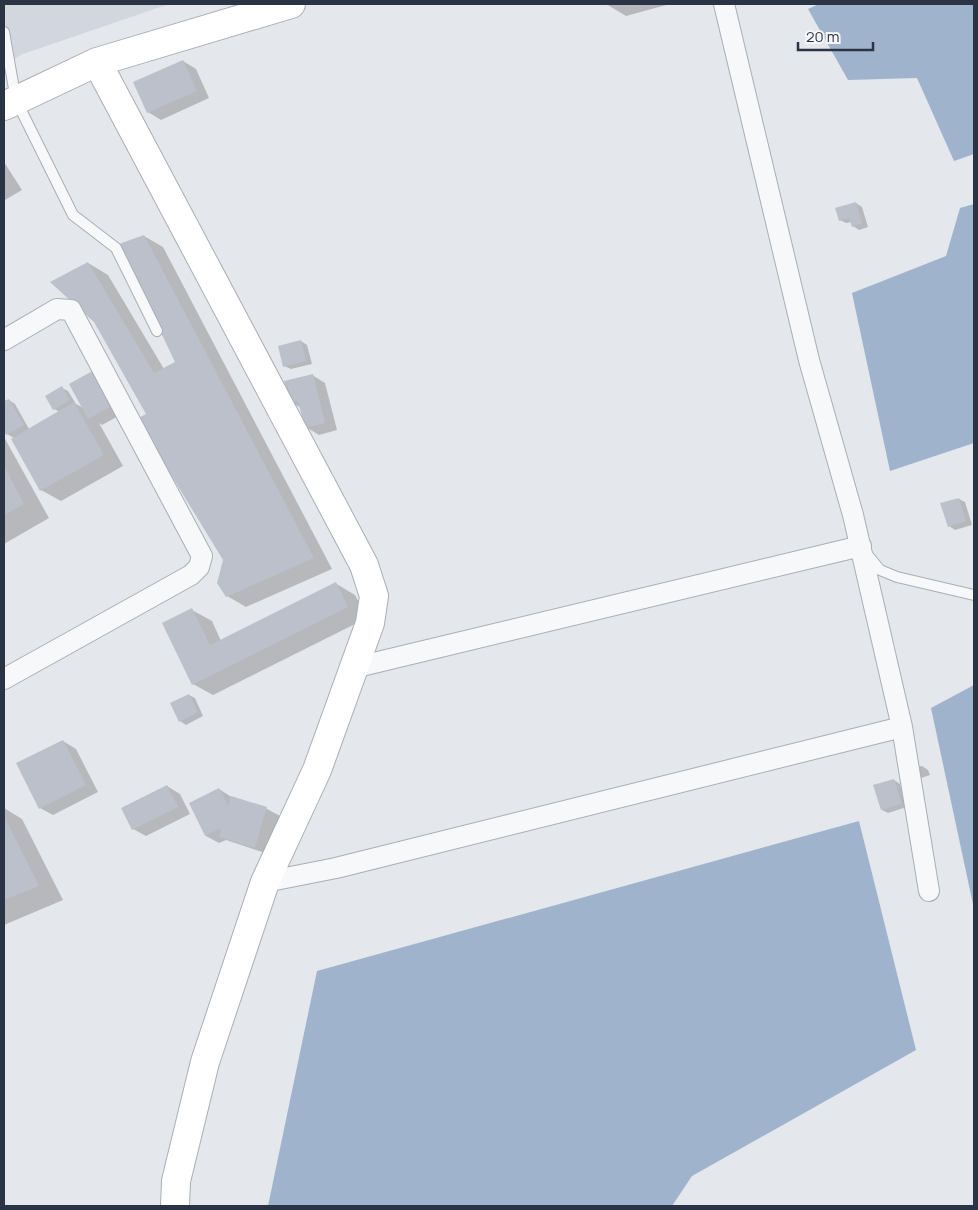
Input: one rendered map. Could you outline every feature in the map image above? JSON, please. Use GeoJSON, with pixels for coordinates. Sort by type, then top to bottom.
{"type":"FeatureCollection","features":[{"type":"Feature","properties":{"kind":"street"},"geometry":{"type":"LineString","coordinates":[[10,103],[97,62],[291,4]]}},
{"type":"Feature","properties":{"kind":"street"},"geometry":{"type":"LineString","coordinates":[[724,4],[809,360],[861,546],[902,727],[929,891]]}},
{"type":"Feature","properties":{"kind":"street"},"geometry":{"type":"LineString","coordinates":[[97,62],[364,565],[374,596],[370,623],[354,668],[316,770],[265,882],[205,1062],[176,1181],[175,1206]]}},
{"type":"Feature","properties":{"kind":"street"},"geometry":{"type":"LineString","coordinates":[[4,340],[57,309],[71,310],[202,556],[198,566],[191,575],[4,679]]}},
{"type":"Feature","properties":{"kind":"street"},"geometry":{"type":"LineString","coordinates":[[354,668],[861,546]]}},
{"type":"Feature","properties":{"kind":"street"},"geometry":{"type":"LineString","coordinates":[[265,882],[336,868],[902,727]]}},
{"type":"Feature","properties":{"kind":"lane"},"geometry":{"type":"LineString","coordinates":[[4,32],[10,103],[73,215],[116,248],[157,331]]}},
{"type":"Feature","properties":{"kind":"lane"},"geometry":{"type":"LineString","coordinates":[[861,546],[880,570],[897,577],[974,595]]}},
{"type":"Feature","properties":{"kind":"shaded area"},"geometry":{"type":"Polygon","coordinates":[[[4,4],[169,4],[23,54],[4,65],[4,4]]]}},
{"type":"Feature","properties":{"kind":"water"},"geometry":{"type":"Polygon","coordinates":[[[819,4],[974,4],[974,154],[954,161],[917,78],[848,80],[808,9],[819,4]]]}},
{"type":"Feature","properties":{"kind":"water"},"geometry":{"type":"Polygon","coordinates":[[[974,204],[974,443],[890,471],[852,293],[946,256],[960,208],[974,204]]]}},
{"type":"Feature","properties":{"kind":"water"},"geometry":{"type":"Polygon","coordinates":[[[974,685],[974,909],[931,708],[974,685]]]}},
{"type":"Feature","properties":{"kind":"water"},"geometry":{"type":"Polygon","coordinates":[[[859,821],[916,1050],[692,1176],[672,1206],[268,1206],[317,971],[859,821]]]}},
{"type":"Feature","properties":{"kind":"building"},"geometry":{"type":"Polygon","coordinates":[[[183,60],[197,91],[147,113],[133,82],[183,60]]]}},
{"type":"Feature","properties":{"kind":"building"},"geometry":{"type":"Polygon","coordinates":[[[856,202],[862,223],[852,227],[849,218],[839,221],[835,208],[856,202]]]}},
{"type":"Feature","properties":{"kind":"building"},"geometry":{"type":"Polygon","coordinates":[[[144,235],[314,558],[226,597],[217,583],[223,560],[137,419],[146,414],[94,322],[50,282],[88,262],[154,373],[175,362],[119,244],[144,235]]]}},
{"type":"Feature","properties":{"kind":"building"},"geometry":{"type":"Polygon","coordinates":[[[301,340],[306,361],[283,367],[278,346],[301,340]]]}},
{"type":"Feature","properties":{"kind":"building"},"geometry":{"type":"Polygon","coordinates":[[[96,369],[110,407],[88,419],[69,384],[96,369]]]}},
{"type":"Feature","properties":{"kind":"building"},"geometry":{"type":"Polygon","coordinates":[[[313,374],[325,423],[305,428],[298,401],[290,403],[284,381],[313,374]]]}},
{"type":"Feature","properties":{"kind":"building"},"geometry":{"type":"Polygon","coordinates":[[[62,386],[70,400],[53,410],[45,396],[62,386]]]}},
{"type":"Feature","properties":{"kind":"building"},"geometry":{"type":"Polygon","coordinates":[[[9,399],[24,425],[6,435],[4,431],[4,401],[9,399]]]}},
{"type":"Feature","properties":{"kind":"building"},"geometry":{"type":"Polygon","coordinates":[[[74,402],[104,455],[40,491],[11,439],[74,402]]]}},
{"type":"Feature","properties":{"kind":"building"},"geometry":{"type":"Polygon","coordinates":[[[4,466],[24,504],[4,515],[4,466]]]}},
{"type":"Feature","properties":{"kind":"building"},"geometry":{"type":"Polygon","coordinates":[[[959,498],[966,521],[948,527],[940,503],[959,498]]]}},
{"type":"Feature","properties":{"kind":"building"},"geometry":{"type":"Polygon","coordinates":[[[336,582],[348,607],[192,685],[162,623],[192,608],[210,645],[336,582]]]}},
{"type":"Feature","properties":{"kind":"building"},"geometry":{"type":"Polygon","coordinates":[[[189,694],[198,712],[179,722],[170,703],[189,694]]]}},
{"type":"Feature","properties":{"kind":"building"},"geometry":{"type":"Polygon","coordinates":[[[63,740],[86,785],[39,809],[16,763],[63,740]]]}},
{"type":"Feature","properties":{"kind":"building"},"geometry":{"type":"Polygon","coordinates":[[[894,779],[902,804],[881,810],[873,785],[894,779]]]}},
{"type":"Feature","properties":{"kind":"building"},"geometry":{"type":"Polygon","coordinates":[[[167,785],[178,807],[132,830],[121,808],[167,785]]]}},
{"type":"Feature","properties":{"kind":"building"},"geometry":{"type":"Polygon","coordinates":[[[219,788],[228,806],[231,796],[267,807],[255,848],[219,837],[221,828],[205,836],[189,803],[219,788]]]}},
{"type":"Feature","properties":{"kind":"building"},"geometry":{"type":"Polygon","coordinates":[[[4,816],[39,886],[4,900],[4,816]]]}}]}
